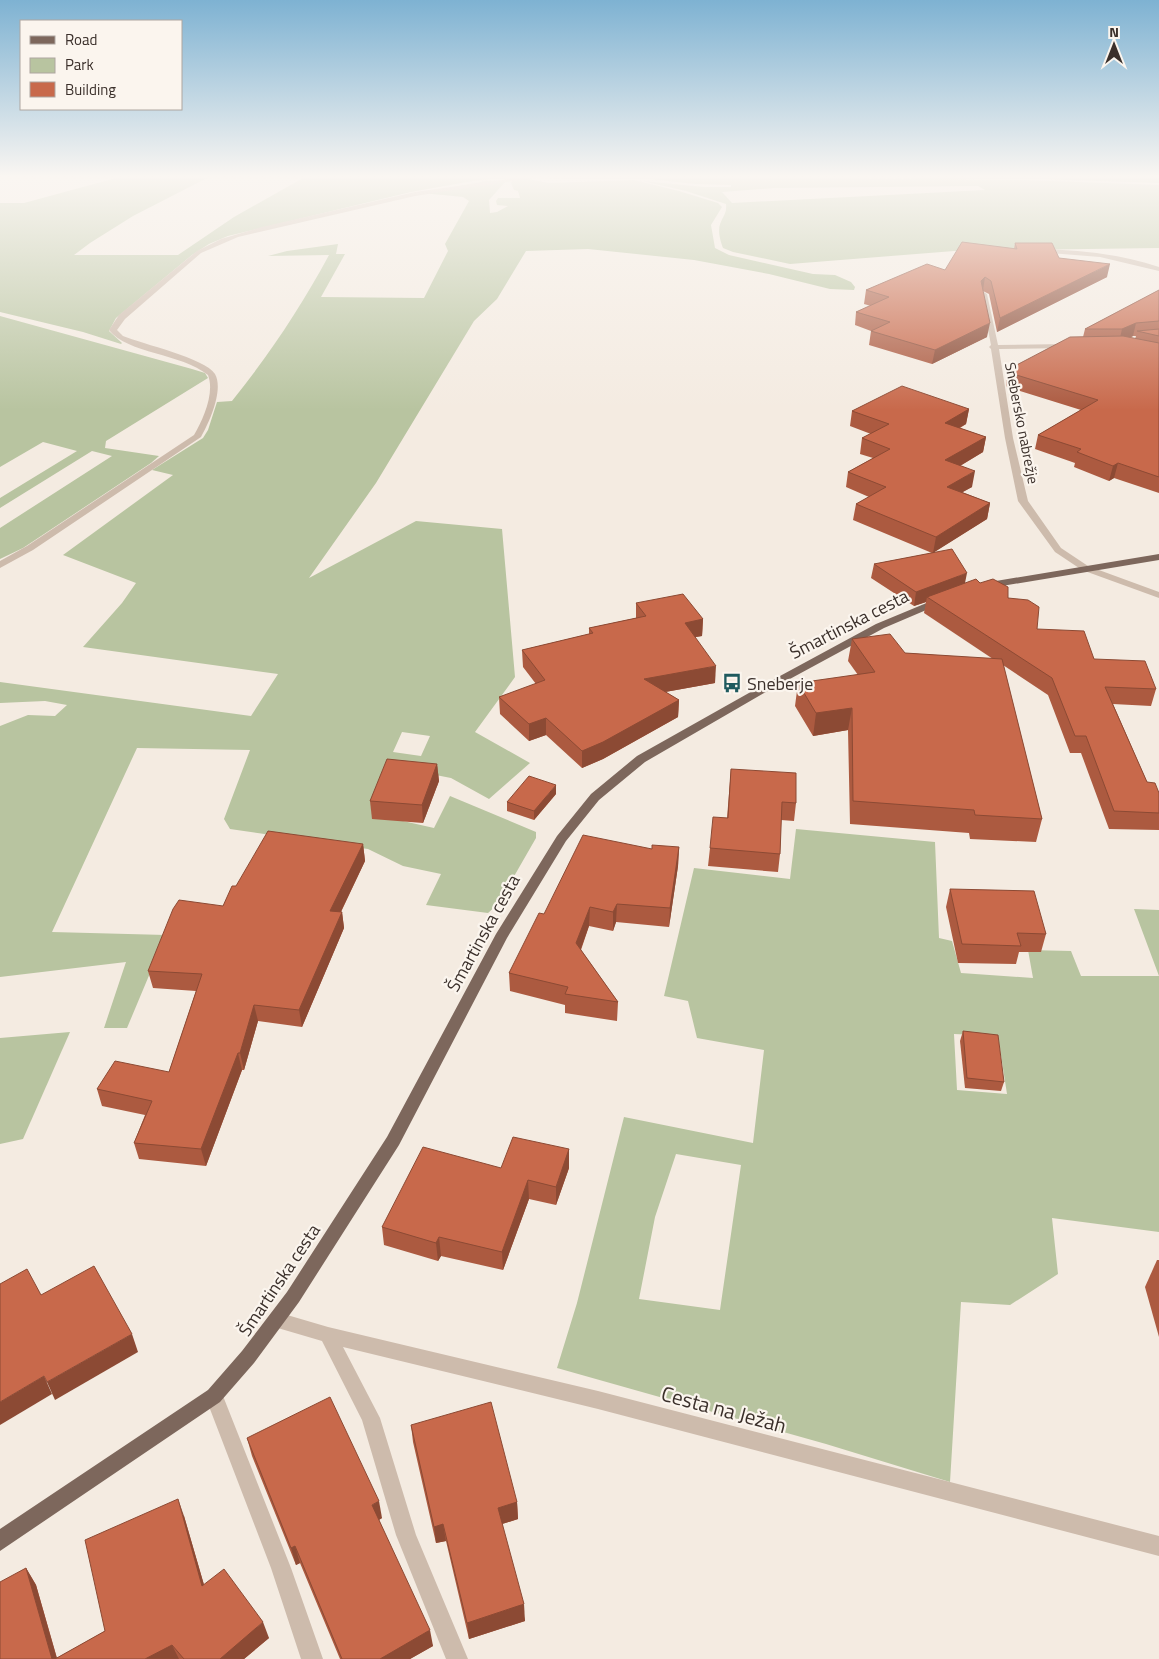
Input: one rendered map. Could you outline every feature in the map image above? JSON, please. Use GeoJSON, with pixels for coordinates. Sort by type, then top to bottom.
{"type":"FeatureCollection","features":[{"type":"Feature","properties":{"kind":"main road","name":"Šmartinska cesta"},"geometry":{"type":"LineString","coordinates":[[0,1541],[214,1396],[277,1320],[393,1141],[501,936],[536,876],[561,839],[595,797],[641,759],[760,690],[880,626],[962,593],[1000,582],[1159,557]]}},
{"type":"Feature","properties":{"kind":"street"},"geometry":{"type":"LineString","coordinates":[[0,564],[30,548],[198,437],[206,424],[210,411],[213,382],[211,374],[199,365],[120,338],[113,330],[122,317],[195,255]]}},
{"type":"Feature","properties":{"kind":"street"},"geometry":{"type":"LineString","coordinates":[[1110,255],[1136,261],[1159,269]]}},
{"type":"Feature","properties":{"kind":"street","name":"Snebersko nabrežje"},"geometry":{"type":"LineString","coordinates":[[984,294],[990,317],[993,347],[1002,384],[1010,444],[1023,501],[1058,550],[1085,568],[1159,595]]}},
{"type":"Feature","properties":{"kind":"street","name":"Snebersko nabrežje"},"geometry":{"type":"LineString","coordinates":[[993,347],[1073,346]]}},
{"type":"Feature","properties":{"kind":"street","name":"Cesta na Ježah"},"geometry":{"type":"LineString","coordinates":[[277,1320],[328,1335],[598,1400],[1159,1546]]}},
{"type":"Feature","properties":{"kind":"street"},"geometry":{"type":"LineString","coordinates":[[328,1335],[370,1418],[406,1536],[457,1659]]}},
{"type":"Feature","properties":{"kind":"street"},"geometry":{"type":"LineString","coordinates":[[214,1396],[280,1568],[312,1659]]}},
{"type":"Feature","properties":{"kind":"green space"},"geometry":{"type":"Polygon","coordinates":[[[0,255],[191,255],[116,318],[109,331],[121,344],[83,332],[0,312],[0,255]]]}},
{"type":"Feature","properties":{"kind":"green space"},"geometry":{"type":"Polygon","coordinates":[[[329,255],[344,255],[321,297],[424,298],[446,255],[523,255],[497,299],[474,321],[376,483],[309,578],[416,521],[502,529],[515,677],[475,732],[530,763],[489,799],[451,778],[410,770],[372,814],[434,828],[450,796],[536,832],[536,838],[498,904],[488,913],[426,905],[441,874],[403,866],[368,849],[230,829],[224,819],[250,750],[137,748],[52,932],[166,935],[127,1028],[104,1028],[126,962],[0,977],[0,726],[28,715],[55,716],[67,705],[45,701],[0,703],[0,682],[251,716],[278,674],[83,647],[122,603],[136,583],[63,555],[173,475],[152,470],[203,438],[208,430],[217,402],[232,401],[246,384],[296,312],[329,255]],[[402,732],[393,752],[421,756],[430,736],[402,732]]]}},
{"type":"Feature","properties":{"kind":"green space"},"geometry":{"type":"Polygon","coordinates":[[[650,255],[731,255],[813,274],[835,275],[851,282],[855,287],[854,290],[830,289],[769,274],[694,260],[650,255]]]}},
{"type":"Feature","properties":{"kind":"green space"},"geometry":{"type":"Polygon","coordinates":[[[749,255],[898,255],[790,264],[749,255]]]}},
{"type":"Feature","properties":{"kind":"green space"},"geometry":{"type":"Polygon","coordinates":[[[0,316],[192,369],[205,373],[208,378],[106,441],[105,448],[159,456],[151,463],[23,548],[0,559],[0,528],[112,456],[92,451],[0,508],[0,498],[77,451],[43,442],[0,467],[0,316]]]}},
{"type":"Feature","properties":{"kind":"green space"},"geometry":{"type":"Polygon","coordinates":[[[796,829],[935,842],[939,938],[952,941],[961,973],[1033,978],[1028,950],[1071,951],[1081,976],[1159,976],[1159,1232],[1052,1218],[1058,1274],[1010,1305],[961,1302],[950,1482],[826,1444],[557,1368],[577,1303],[624,1117],[753,1143],[764,1050],[697,1038],[688,1001],[664,996],[694,868],[790,879],[796,829]],[[954,1034],[957,1090],[1007,1094],[998,1036],[954,1034]],[[676,1154],[655,1217],[639,1299],[720,1310],[741,1165],[676,1154]]]}},
{"type":"Feature","properties":{"kind":"green space"},"geometry":{"type":"Polygon","coordinates":[[[1134,909],[1159,910],[1159,976],[1134,909]]]}},
{"type":"Feature","properties":{"kind":"green space"},"geometry":{"type":"Polygon","coordinates":[[[70,1032],[23,1139],[0,1144],[0,1038],[70,1032]]]}},
{"type":"Feature","properties":{"kind":"building"},"geometry":{"type":"Polygon","coordinates":[[[954,255],[1058,255],[1059,258],[1110,264],[1000,318],[991,281],[985,277],[981,281],[990,323],[935,350],[871,331],[890,322],[856,312],[889,297],[866,290],[927,264],[945,270],[954,255]]]}},
{"type":"Feature","properties":{"kind":"building"},"geometry":{"type":"Polygon","coordinates":[[[1159,290],[1159,321],[1136,323],[1122,329],[1085,329],[1159,290]]]}},
{"type":"Feature","properties":{"kind":"building"},"geometry":{"type":"Polygon","coordinates":[[[1159,329],[1159,336],[1137,331],[1159,329]]]}},
{"type":"Feature","properties":{"kind":"building"},"geometry":{"type":"Polygon","coordinates":[[[1123,336],[1159,343],[1159,477],[1118,463],[1113,466],[1077,452],[1081,449],[1038,435],[1098,400],[1010,373],[1009,369],[1070,337],[1123,336]]]}},
{"type":"Feature","properties":{"kind":"building"},"geometry":{"type":"Polygon","coordinates":[[[902,386],[969,409],[945,423],[986,437],[945,460],[975,471],[947,487],[990,503],[936,537],[856,504],[886,487],[848,472],[890,449],[862,438],[889,424],[852,411],[902,386]]]}},
{"type":"Feature","properties":{"kind":"building"},"geometry":{"type":"Polygon","coordinates":[[[952,549],[967,573],[916,592],[874,564],[952,549]]]}},
{"type":"Feature","properties":{"kind":"building"},"geometry":{"type":"Polygon","coordinates":[[[976,579],[980,583],[993,579],[1008,587],[1008,598],[1028,600],[1039,607],[1037,629],[1084,631],[1094,659],[1145,661],[1156,689],[1105,687],[1147,782],[1155,783],[1159,793],[1159,813],[1114,811],[1086,736],[1075,736],[1052,678],[927,597],[976,579]]]}},
{"type":"Feature","properties":{"kind":"building"},"geometry":{"type":"Polygon","coordinates":[[[683,594],[703,619],[685,623],[716,666],[644,679],[679,700],[603,742],[582,751],[546,718],[529,724],[499,697],[545,680],[522,650],[593,633],[589,628],[646,616],[636,603],[683,594]]]}},
{"type":"Feature","properties":{"kind":"building"},"geometry":{"type":"Polygon","coordinates":[[[890,634],[905,653],[1002,659],[1042,819],[975,815],[974,810],[853,801],[852,708],[816,713],[798,683],[875,672],[852,639],[890,634]]]}},
{"type":"Feature","properties":{"kind":"building"},"geometry":{"type":"Polygon","coordinates":[[[387,759],[437,764],[422,805],[370,801],[387,759]]]}},
{"type":"Feature","properties":{"kind":"building"},"geometry":{"type":"Polygon","coordinates":[[[731,769],[796,773],[796,803],[782,802],[780,854],[710,848],[713,817],[728,818],[731,769]]]}},
{"type":"Feature","properties":{"kind":"building"},"geometry":{"type":"Polygon","coordinates":[[[529,776],[556,785],[534,811],[507,802],[529,776]]]}},
{"type":"Feature","properties":{"kind":"building"},"geometry":{"type":"Polygon","coordinates":[[[268,831],[363,844],[330,911],[342,912],[299,1010],[254,1005],[240,1053],[238,1053],[201,1149],[134,1143],[152,1101],[97,1089],[115,1061],[169,1072],[202,974],[148,971],[173,909],[179,900],[223,906],[232,886],[236,886],[268,831]]]}},
{"type":"Feature","properties":{"kind":"building"},"geometry":{"type":"Polygon","coordinates":[[[583,835],[652,849],[652,845],[679,847],[670,908],[617,904],[613,912],[590,907],[576,943],[618,1002],[565,994],[568,987],[509,973],[539,913],[544,914],[583,835]]]}},
{"type":"Feature","properties":{"kind":"building"},"geometry":{"type":"Polygon","coordinates":[[[950,889],[1034,891],[1046,934],[1017,933],[1021,946],[962,944],[950,889]]]}},
{"type":"Feature","properties":{"kind":"building"},"geometry":{"type":"Polygon","coordinates":[[[963,1031],[998,1035],[1004,1082],[967,1078],[963,1031]]]}},
{"type":"Feature","properties":{"kind":"building"},"geometry":{"type":"Polygon","coordinates":[[[513,1137],[569,1149],[556,1187],[528,1180],[502,1252],[439,1237],[436,1243],[382,1227],[423,1147],[501,1168],[513,1137]]]}},
{"type":"Feature","properties":{"kind":"building"},"geometry":{"type":"Polygon","coordinates":[[[94,1266],[132,1334],[47,1382],[44,1376],[0,1402],[0,1284],[27,1269],[41,1295],[94,1266]]]}},
{"type":"Feature","properties":{"kind":"building"},"geometry":{"type":"Polygon","coordinates":[[[330,1397],[379,1501],[372,1505],[430,1630],[380,1659],[342,1659],[295,1546],[291,1548],[247,1438],[330,1397]]]}},
{"type":"Feature","properties":{"kind":"building"},"geometry":{"type":"Polygon","coordinates":[[[491,1402],[517,1502],[498,1508],[524,1604],[467,1623],[443,1524],[434,1527],[411,1425],[491,1402]]]}},
{"type":"Feature","properties":{"kind":"building"},"geometry":{"type":"Polygon","coordinates":[[[178,1499],[202,1586],[224,1569],[263,1622],[220,1659],[184,1659],[172,1645],[145,1659],[55,1659],[105,1631],[85,1540],[178,1499]]]}},
{"type":"Feature","properties":{"kind":"building"},"geometry":{"type":"Polygon","coordinates":[[[26,1568],[52,1659],[0,1659],[0,1582],[26,1568]]]}},
{"type":"Feature","properties":{"kind":"place","name":"Sneberje"},"geometry":{"type":"Point","coordinates":[732,683]}}]}
